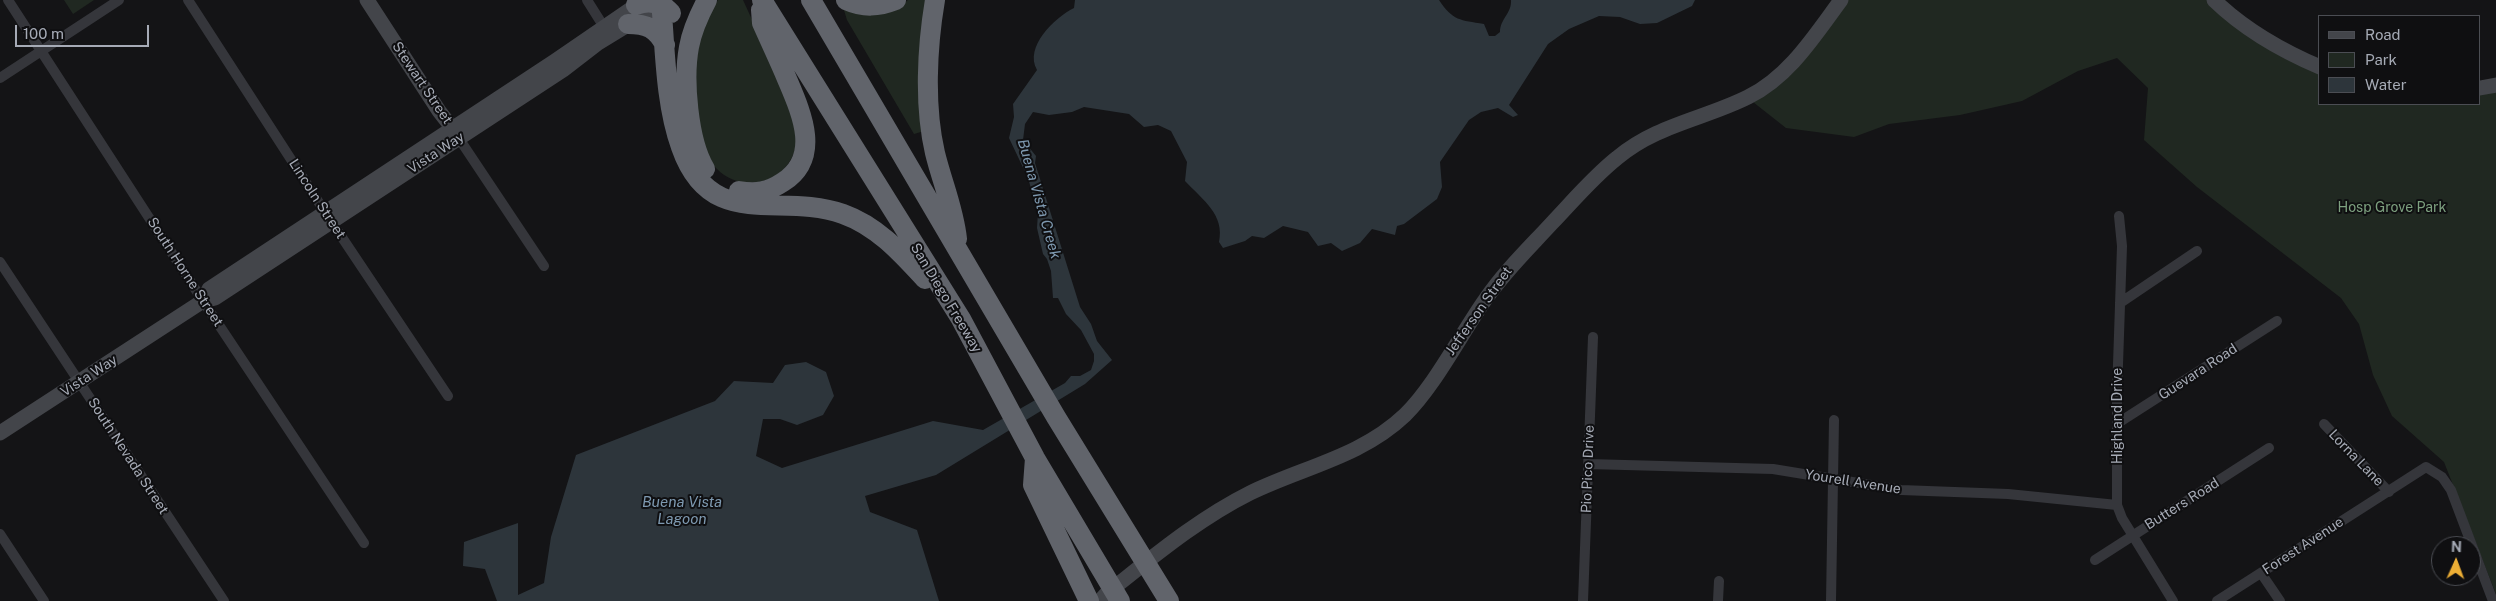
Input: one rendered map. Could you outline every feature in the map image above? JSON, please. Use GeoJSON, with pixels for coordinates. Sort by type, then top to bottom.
{"type":"FeatureCollection","features":[{"type":"Feature","properties":{"kind":"highway"},"geometry":{"type":"LineString","coordinates":[[707,0],[697,18],[689,47],[688,94],[692,135],[696,150],[706,169],[714,178],[728,188],[751,194],[776,187],[797,170],[802,158],[806,137],[802,114],[762,23],[761,0]]}},
{"type":"Feature","properties":{"kind":"highway","name":"San Diego Freeway"},"geometry":{"type":"LineString","coordinates":[[761,0],[961,319],[1034,458],[1120,601]]}},
{"type":"Feature","properties":{"kind":"highway"},"geometry":{"type":"LineString","coordinates":[[812,0],[1056,417],[1169,601]]}},
{"type":"Feature","properties":{"kind":"highway"},"geometry":{"type":"LineString","coordinates":[[846,0],[866,6],[879,6],[896,0]]}},
{"type":"Feature","properties":{"kind":"highway"},"geometry":{"type":"LineString","coordinates":[[936,0],[929,46],[931,132],[954,218],[958,248]]}},
{"type":"Feature","properties":{"kind":"highway"},"geometry":{"type":"LineString","coordinates":[[654,2],[674,20],[679,74],[688,94]]}},
{"type":"Feature","properties":{"kind":"highway"},"geometry":{"type":"LineString","coordinates":[[654,2],[665,45],[673,118],[681,147],[703,186],[727,201],[743,204],[815,208],[842,213],[865,223],[900,251],[961,319]]}},
{"type":"Feature","properties":{"kind":"highway"},"geometry":{"type":"LineString","coordinates":[[628,24],[643,24],[653,28],[665,45]]}},
{"type":"Feature","properties":{"kind":"highway"},"geometry":{"type":"LineString","coordinates":[[1034,458],[1033,485],[1089,601]]}},
{"type":"Feature","properties":{"kind":"main road","name":"Stewart Street"},"geometry":{"type":"LineString","coordinates":[[367,0],[439,111],[451,134]]}},
{"type":"Feature","properties":{"kind":"main road","name":"Jefferson Street"},"geometry":{"type":"LineString","coordinates":[[1100,601],[1107,593],[1208,515],[1252,492],[1354,451],[1382,435],[1407,414],[1420,398],[1486,298],[1514,263],[1604,168],[1650,135],[1672,125],[1719,110],[1751,96],[1782,74],[1807,47],[1841,0]]}},
{"type":"Feature","properties":{"kind":"main road"},"geometry":{"type":"LineString","coordinates":[[2214,0],[2248,29],[2288,54],[2318,66]]}},
{"type":"Feature","properties":{"kind":"main road","name":"Vista Way"},"geometry":{"type":"LineString","coordinates":[[559,66],[604,27],[654,2]]}},
{"type":"Feature","properties":{"kind":"main road","name":"Vista Way"},"geometry":{"type":"LineString","coordinates":[[0,434],[203,301],[214,298],[328,216],[451,134],[559,66],[584,53],[628,24],[654,2]]}},
{"type":"Feature","properties":{"kind":"main road"},"geometry":{"type":"LineString","coordinates":[[2481,88],[2496,86]]}},
{"type":"Feature","properties":{"kind":"street","name":"South Horne Street"},"geometry":{"type":"LineString","coordinates":[[8,0],[203,301],[364,543]]}},
{"type":"Feature","properties":{"kind":"street"},"geometry":{"type":"LineString","coordinates":[[0,78],[119,0]]}},
{"type":"Feature","properties":{"kind":"street","name":"Lincoln Street"},"geometry":{"type":"LineString","coordinates":[[188,0],[328,216],[448,396]]}},
{"type":"Feature","properties":{"kind":"street"},"geometry":{"type":"LineString","coordinates":[[587,0],[604,27]]}},
{"type":"Feature","properties":{"kind":"street","name":"Stewart Street"},"geometry":{"type":"LineString","coordinates":[[451,134],[544,266]]}},
{"type":"Feature","properties":{"kind":"street","name":"Highland Drive"},"geometry":{"type":"LineString","coordinates":[[2119,216],[2122,246],[2117,394],[2117,505],[2122,518],[2173,601]]}},
{"type":"Feature","properties":{"kind":"street"},"geometry":{"type":"LineString","coordinates":[[2120,303],[2197,251]]}},
{"type":"Feature","properties":{"kind":"street","name":"South Nevada Street"},"geometry":{"type":"LineString","coordinates":[[0,262],[224,601]]}},
{"type":"Feature","properties":{"kind":"street","name":"Guevara Road"},"geometry":{"type":"LineString","coordinates":[[2118,423],[2277,321]]}},
{"type":"Feature","properties":{"kind":"street","name":"Pio Pico Drive"},"geometry":{"type":"LineString","coordinates":[[1583,601],[1592,337]]}},
{"type":"Feature","properties":{"kind":"street"},"geometry":{"type":"LineString","coordinates":[[1831,601],[1834,420]]}},
{"type":"Feature","properties":{"kind":"street","name":"Lorna Lane"},"geometry":{"type":"LineString","coordinates":[[2324,424],[2388,492]]}},
{"type":"Feature","properties":{"kind":"street","name":"Butters Road"},"geometry":{"type":"LineString","coordinates":[[2095,560],[2270,448]]}},
{"type":"Feature","properties":{"kind":"street","name":"Yourell Avenue"},"geometry":{"type":"LineString","coordinates":[[1588,464],[1773,470],[1834,478],[1900,490],[2008,494],[2117,505]]}},
{"type":"Feature","properties":{"kind":"street","name":"Forest Avenue"},"geometry":{"type":"LineString","coordinates":[[2217,601],[2426,467],[2442,477],[2451,490],[2493,601]]}},
{"type":"Feature","properties":{"kind":"street"},"geometry":{"type":"LineString","coordinates":[[0,534],[44,601]]}},
{"type":"Feature","properties":{"kind":"street"},"geometry":{"type":"LineString","coordinates":[[2261,573],[2280,601]]}},
{"type":"Feature","properties":{"kind":"street"},"geometry":{"type":"LineString","coordinates":[[1718,601],[1719,581]]}},
{"type":"Feature","properties":{"kind":"green space"},"geometry":{"type":"Polygon","coordinates":[[[64,0],[94,0],[73,14],[64,0]]]}},
{"type":"Feature","properties":{"kind":"green space"},"geometry":{"type":"Polygon","coordinates":[[[718,0],[743,0],[795,121],[796,144],[790,160],[779,173],[763,181],[744,183],[727,177],[717,169],[709,158],[699,125],[696,86],[697,50],[702,28],[718,0]]]}},
{"type":"Feature","properties":{"kind":"green space"},"geometry":{"type":"Polygon","coordinates":[[[908,0],[928,0],[924,131],[914,134],[847,20],[844,10],[845,8],[903,4],[908,0]]]}},
{"type":"Feature","properties":{"kind":"green space","name":"Hosp Grove Park"},"geometry":{"type":"Polygon","coordinates":[[[1848,0],[2207,0],[2318,70],[2318,105],[2481,105],[2481,91],[2496,92],[2496,594],[2481,556],[2481,536],[2473,536],[2444,462],[2392,416],[2373,375],[2359,324],[2341,298],[2197,187],[2144,140],[2148,88],[2117,58],[2078,71],[2022,101],[1960,115],[1889,124],[1854,137],[1786,128],[1753,102],[1848,0]]]}},
{"type":"Feature","properties":{"kind":"water"},"geometry":{"type":"Polygon","coordinates":[[[1075,0],[1439,0],[1453,16],[1484,24],[1489,36],[1495,36],[1500,32],[1502,23],[1510,9],[1511,0],[1695,0],[1692,6],[1657,23],[1640,24],[1620,17],[1599,16],[1569,29],[1548,44],[1509,105],[1518,115],[1513,117],[1498,108],[1481,112],[1469,120],[1440,162],[1442,187],[1437,199],[1404,224],[1397,226],[1395,235],[1372,229],[1360,243],[1342,251],[1331,243],[1318,246],[1308,232],[1283,226],[1264,238],[1252,236],[1245,241],[1223,248],[1219,242],[1220,232],[1216,216],[1211,208],[1185,181],[1187,162],[1171,131],[1158,125],[1144,127],[1129,114],[1084,107],[1072,112],[1049,115],[1033,112],[1025,124],[1023,140],[1036,156],[1035,163],[1080,307],[1091,324],[1097,341],[1112,360],[1085,384],[936,475],[865,496],[870,512],[917,530],[939,601],[497,601],[485,569],[463,566],[464,542],[518,523],[518,595],[544,583],[551,537],[576,455],[715,401],[734,381],[773,383],[785,365],[806,362],[826,372],[834,396],[823,415],[797,425],[780,419],[763,419],[756,456],[782,468],[933,421],[983,430],[1065,383],[1071,376],[1080,376],[1091,370],[1094,354],[1081,330],[1066,314],[1058,298],[1053,298],[1051,271],[1043,254],[1037,228],[1038,213],[1028,178],[1009,138],[1014,117],[1013,104],[1037,70],[1034,52],[1038,43],[1050,26],[1074,8],[1075,0]]]}},
{"type":"Feature","properties":{"kind":"water label","name":"Buena Vista Creek"},"geometry":{"type":"Point","coordinates":[1039,199]}},
{"type":"Feature","properties":{"kind":"water label","name":"Buena Vista Lagoon"},"geometry":{"type":"Point","coordinates":[682,510]}}]}
